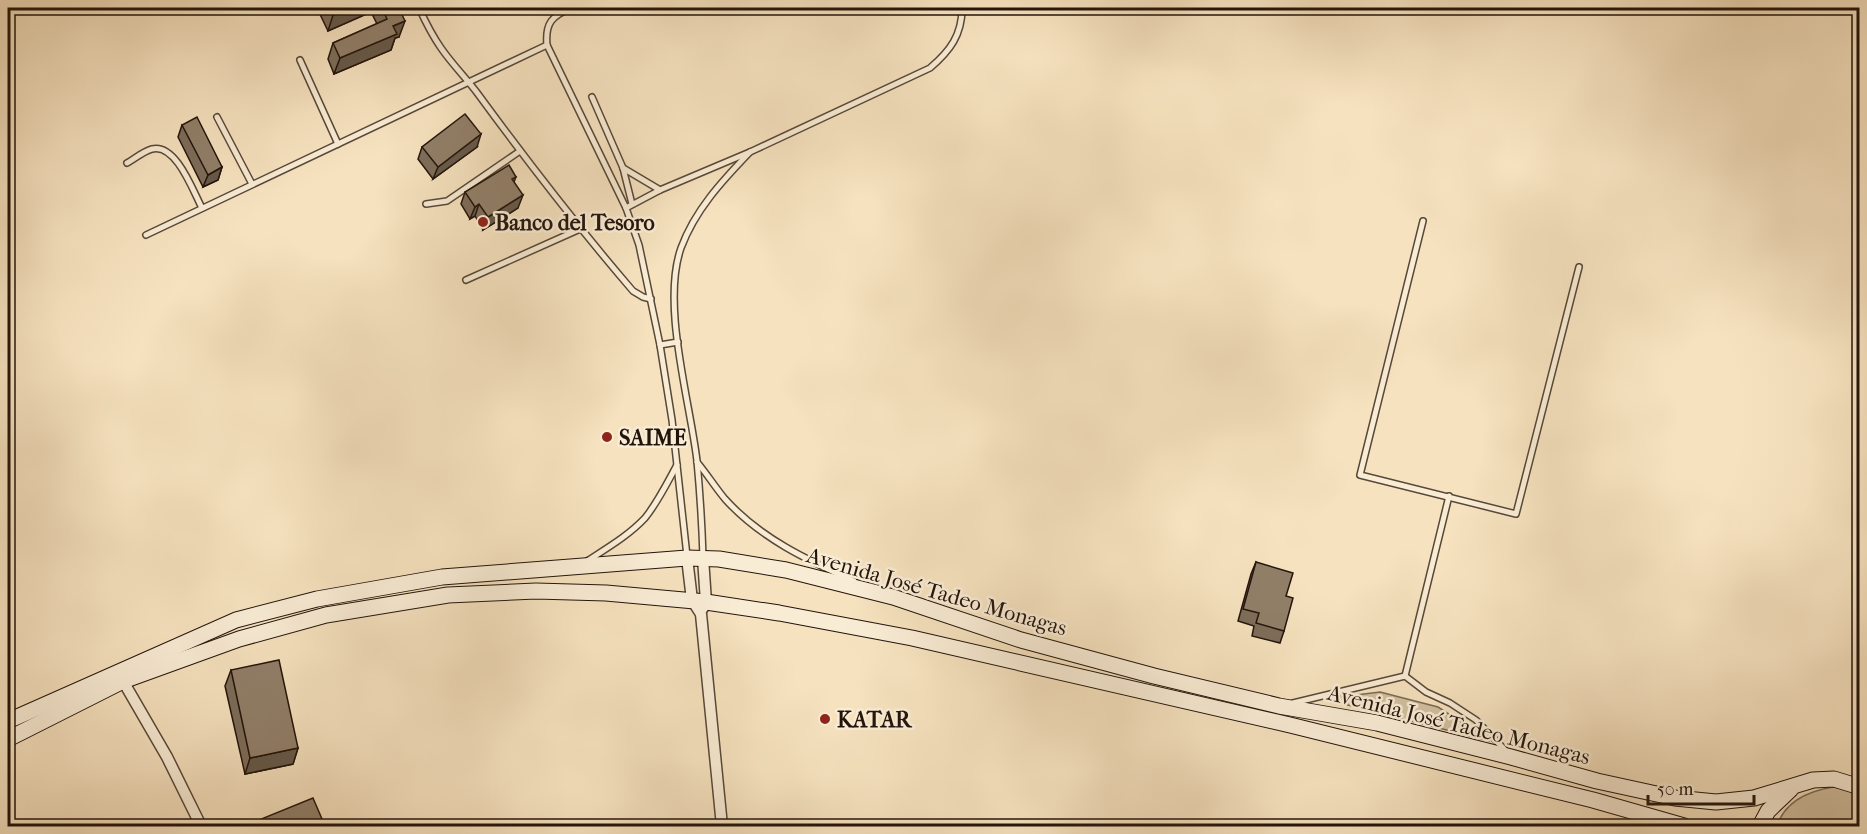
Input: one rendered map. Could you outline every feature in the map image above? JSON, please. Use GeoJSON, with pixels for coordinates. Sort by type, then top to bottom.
{"type":"FeatureCollection","features":[{"type":"Feature","properties":{"kind":"main road","name":"Avenida José Tadeo Monagas"},"geometry":{"type":"LineString","coordinates":[[8,721],[236,620],[316,599],[442,577],[581,565],[703,558],[786,570],[892,597],[1032,643],[1154,676],[1280,706],[1377,723],[1597,781],[1675,798],[1716,802],[1754,798],[1813,780],[1834,779],[1860,787]]}},
{"type":"Feature","properties":{"kind":"main road","name":"Avenida José Tadeo Monagas"},"geometry":{"type":"LineString","coordinates":[[8,739],[123,681],[239,639],[326,615],[448,595],[536,591],[606,593],[779,613],[912,638],[1158,694],[1593,800],[1684,826]]}},
{"type":"Feature","properties":{"kind":"main road"},"geometry":{"type":"LineString","coordinates":[[1760,826],[1778,800],[1795,785]]}},
{"type":"Feature","properties":{"kind":"street"},"geometry":{"type":"LineString","coordinates":[[687,558],[700,605]]}},
{"type":"Feature","properties":{"kind":"street"},"geometry":{"type":"LineString","coordinates":[[703,558],[700,605],[722,826]]}},
{"type":"Feature","properties":{"kind":"street"},"geometry":{"type":"LineString","coordinates":[[123,681],[167,757],[201,826]]}},
{"type":"Feature","properties":{"kind":"lane"},"geometry":{"type":"LineString","coordinates":[[419,8],[441,49],[470,82],[580,229],[633,291],[651,299]]}},
{"type":"Feature","properties":{"kind":"lane"},"geometry":{"type":"LineString","coordinates":[[571,8],[557,14],[549,23],[546,34],[547,45],[629,206]]}},
{"type":"Feature","properties":{"kind":"lane"},"geometry":{"type":"LineString","coordinates":[[629,206],[930,68],[948,53],[958,34],[962,8]]}},
{"type":"Feature","properties":{"kind":"lane"},"geometry":{"type":"LineString","coordinates":[[146,235],[547,45]]}},
{"type":"Feature","properties":{"kind":"lane"},"geometry":{"type":"LineString","coordinates":[[300,60],[338,144]]}},
{"type":"Feature","properties":{"kind":"lane"},"geometry":{"type":"LineString","coordinates":[[592,97],[623,168],[629,206],[651,299],[678,463],[687,558]]}},
{"type":"Feature","properties":{"kind":"lane"},"geometry":{"type":"LineString","coordinates":[[217,117],[252,184]]}},
{"type":"Feature","properties":{"kind":"lane"},"geometry":{"type":"LineString","coordinates":[[127,163],[152,149],[165,149],[175,158],[202,208]]}},
{"type":"Feature","properties":{"kind":"lane"},"geometry":{"type":"LineString","coordinates":[[426,204],[447,201],[520,151]]}},
{"type":"Feature","properties":{"kind":"lane"},"geometry":{"type":"LineString","coordinates":[[703,558],[696,460],[678,342],[674,282],[681,250],[693,222],[722,181],[750,152]]}},
{"type":"Feature","properties":{"kind":"lane"},"geometry":{"type":"LineString","coordinates":[[623,168],[660,190]]}},
{"type":"Feature","properties":{"kind":"lane"},"geometry":{"type":"LineString","coordinates":[[1423,221],[1360,475],[1516,514],[1579,267]]}},
{"type":"Feature","properties":{"kind":"lane"},"geometry":{"type":"LineString","coordinates":[[466,280],[580,229]]}},
{"type":"Feature","properties":{"kind":"lane"},"geometry":{"type":"LineString","coordinates":[[660,345],[678,342]]}},
{"type":"Feature","properties":{"kind":"lane"},"geometry":{"type":"LineString","coordinates":[[696,460],[725,499],[760,531],[811,562],[892,597]]}},
{"type":"Feature","properties":{"kind":"lane"},"geometry":{"type":"LineString","coordinates":[[581,565],[624,537],[645,518],[661,496],[678,463]]}},
{"type":"Feature","properties":{"kind":"lane"},"geometry":{"type":"LineString","coordinates":[[1405,676],[1449,496]]}},
{"type":"Feature","properties":{"kind":"lane"},"geometry":{"type":"LineString","coordinates":[[1280,706],[1405,676]]}},
{"type":"Feature","properties":{"kind":"lane"},"geometry":{"type":"LineString","coordinates":[[1405,676],[1426,692],[1450,703],[1476,720],[1511,757]]}},
{"type":"Feature","properties":{"kind":"shaded area"},"geometry":{"type":"Polygon","coordinates":[[[1380,692],[1438,707],[1490,741],[1324,699],[1380,692]]]}},
{"type":"Feature","properties":{"kind":"shaded area"},"geometry":{"type":"Polygon","coordinates":[[[1833,787],[1859,793],[1859,826],[1777,826],[1786,810],[1799,799],[1815,791],[1833,787]]]}},
{"type":"Feature","properties":{"kind":"building"},"geometry":{"type":"Polygon","coordinates":[[[330,8],[351,8],[333,15],[330,8]]]}},
{"type":"Feature","properties":{"kind":"building"},"geometry":{"type":"Polygon","coordinates":[[[382,8],[399,8],[405,21],[393,26],[397,34],[340,58],[333,43],[387,19],[382,8]]]}},
{"type":"Feature","properties":{"kind":"building"},"geometry":{"type":"Polygon","coordinates":[[[465,114],[481,134],[438,167],[422,147],[465,114]]]}},
{"type":"Feature","properties":{"kind":"building"},"geometry":{"type":"Polygon","coordinates":[[[197,117],[222,167],[208,175],[182,125],[197,117]]]}},
{"type":"Feature","properties":{"kind":"building"},"geometry":{"type":"Polygon","coordinates":[[[509,165],[516,177],[512,179],[523,195],[488,217],[479,204],[475,207],[465,192],[509,165]]]}},
{"type":"Feature","properties":{"kind":"building"},"geometry":{"type":"Polygon","coordinates":[[[1256,562],[1293,573],[1286,596],[1293,598],[1284,631],[1256,623],[1259,613],[1243,609],[1256,562]]]}},
{"type":"Feature","properties":{"kind":"building"},"geometry":{"type":"Polygon","coordinates":[[[279,660],[298,748],[250,758],[231,670],[279,660]]]}},
{"type":"Feature","properties":{"kind":"building"},"geometry":{"type":"Polygon","coordinates":[[[313,798],[325,826],[244,826],[313,798]]]}},
{"type":"Feature","properties":{"kind":"place","name":"Banco del Tesoro"},"geometry":{"type":"Point","coordinates":[483,222]}},
{"type":"Feature","properties":{"kind":"place","name":"SAIME"},"geometry":{"type":"Point","coordinates":[607,437]}},
{"type":"Feature","properties":{"kind":"place","name":"KATAR"},"geometry":{"type":"Point","coordinates":[825,719]}}]}
